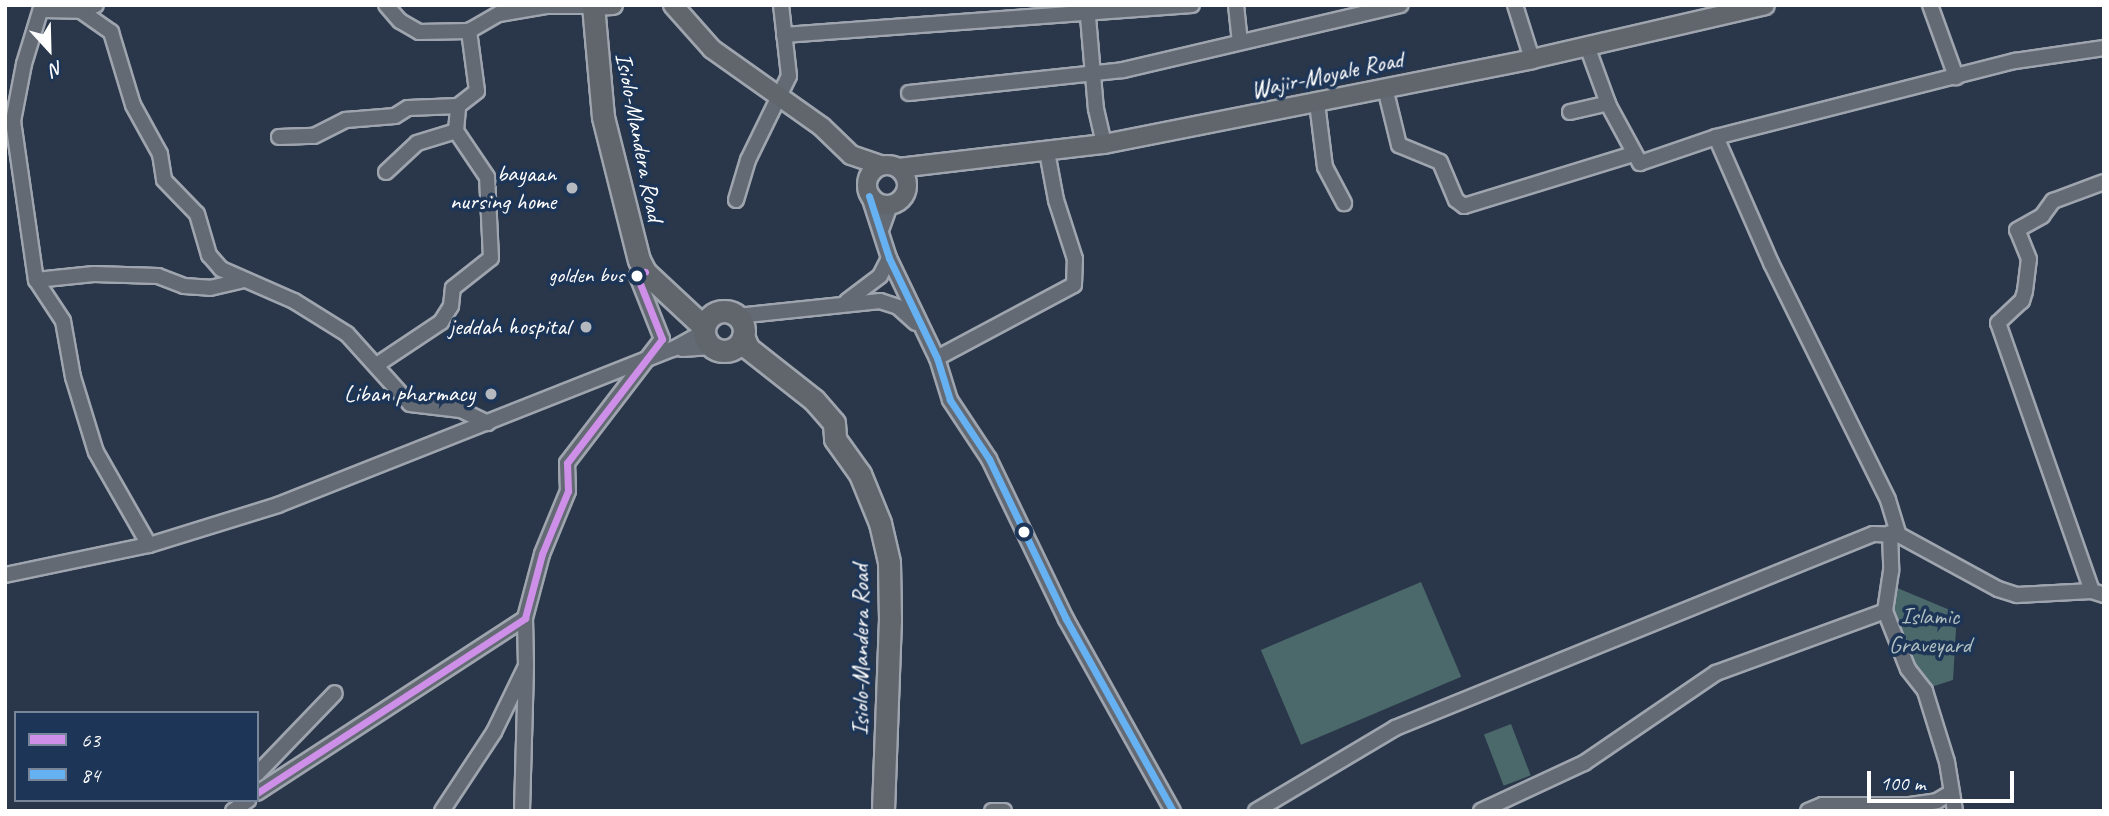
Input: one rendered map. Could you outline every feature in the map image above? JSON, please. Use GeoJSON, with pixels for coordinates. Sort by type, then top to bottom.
{"type":"FeatureCollection","features":[{"type":"Feature","properties":{"kind":"highway","name":"Isiolo-Mandera Road"},"geometry":{"type":"LineString","coordinates":[[593,6],[603,117],[645,272],[680,303],[748,348],[814,400],[834,423],[835,439],[860,474],[886,544],[890,620],[884,811]]}},
{"type":"Feature","properties":{"kind":"main road"},"geometry":{"type":"LineString","coordinates":[[593,6],[613,5]]}},
{"type":"Feature","properties":{"kind":"main road"},"geometry":{"type":"LineString","coordinates":[[673,5],[712,49],[781,97],[851,155],[880,165],[868,190]]}},
{"type":"Feature","properties":{"kind":"main road","name":"Wajir-Moyale Road"},"geometry":{"type":"LineString","coordinates":[[880,165],[899,168],[940,165],[1104,144],[1532,59],[1765,5]]}},
{"type":"Feature","properties":{"kind":"main road"},"geometry":{"type":"LineString","coordinates":[[851,155],[868,190],[898,200]]}},
{"type":"Feature","properties":{"kind":"main road"},"geometry":{"type":"LineString","coordinates":[[898,200],[940,165]]}},
{"type":"Feature","properties":{"kind":"main road"},"geometry":{"type":"LineString","coordinates":[[898,200],[907,182],[899,168]]}},
{"type":"Feature","properties":{"kind":"street"},"geometry":{"type":"LineString","coordinates":[[96,5],[82,8],[42,8],[24,64],[13,121],[36,280],[62,321],[73,377],[96,452],[149,545]]}},
{"type":"Feature","properties":{"kind":"street"},"geometry":{"type":"LineString","coordinates":[[386,5],[419,32],[469,31],[499,14],[547,6],[593,6]]}},
{"type":"Feature","properties":{"kind":"street"},"geometry":{"type":"LineString","coordinates":[[736,200],[748,160],[789,76],[781,5]]}},
{"type":"Feature","properties":{"kind":"street"},"geometry":{"type":"LineString","coordinates":[[784,35],[1020,11],[1192,5]]}},
{"type":"Feature","properties":{"kind":"street"},"geometry":{"type":"LineString","coordinates":[[1236,5],[1240,42]]}},
{"type":"Feature","properties":{"kind":"street"},"geometry":{"type":"LineString","coordinates":[[909,93],[1092,73],[1400,5]]}},
{"type":"Feature","properties":{"kind":"street"},"geometry":{"type":"LineString","coordinates":[[1515,5],[1532,59]]}},
{"type":"Feature","properties":{"kind":"street"},"geometry":{"type":"LineString","coordinates":[[1930,5],[1956,77]]}},
{"type":"Feature","properties":{"kind":"street"},"geometry":{"type":"LineString","coordinates":[[82,8],[111,32],[133,105],[160,154],[164,180],[197,214],[209,255],[233,278],[305,308],[347,334],[378,364],[410,404],[461,410],[488,423]]}},
{"type":"Feature","properties":{"kind":"street"},"geometry":{"type":"LineString","coordinates":[[1087,8],[1092,73],[1104,144]]}},
{"type":"Feature","properties":{"kind":"street"},"geometry":{"type":"LineString","coordinates":[[279,137],[314,136],[346,120],[395,116],[408,108],[458,106],[477,91],[469,31]]}},
{"type":"Feature","properties":{"kind":"street"},"geometry":{"type":"LineString","coordinates":[[1587,46],[1608,103],[1640,163],[1716,137],[2015,61],[2104,48]]}},
{"type":"Feature","properties":{"kind":"street"},"geometry":{"type":"LineString","coordinates":[[1385,88],[1399,145],[1440,162],[1455,200],[1464,206],[1633,154]]}},
{"type":"Feature","properties":{"kind":"street"},"geometry":{"type":"LineString","coordinates":[[1317,103],[1325,167],[1344,203]]}},
{"type":"Feature","properties":{"kind":"street"},"geometry":{"type":"LineString","coordinates":[[1570,112],[1608,103]]}},
{"type":"Feature","properties":{"kind":"street"},"geometry":{"type":"LineString","coordinates":[[378,364],[441,322],[451,306],[453,288],[491,258],[487,177],[456,131],[458,106]]}},
{"type":"Feature","properties":{"kind":"street"},"geometry":{"type":"LineString","coordinates":[[386,172],[417,143],[456,131]]}},
{"type":"Feature","properties":{"kind":"street"},"geometry":{"type":"LineString","coordinates":[[1716,137],[1771,263],[1888,500],[1894,533],[1885,611],[1908,669],[1926,691],[1955,811]]}},
{"type":"Feature","properties":{"kind":"street"},"geometry":{"type":"LineString","coordinates":[[937,358],[1074,285],[1075,259],[1056,200],[1047,152]]}},
{"type":"Feature","properties":{"kind":"street"},"geometry":{"type":"LineString","coordinates":[[2104,182],[2053,201],[2042,216],[2017,230],[2029,259],[2025,290],[2022,301],[1998,323],[2104,611]]}},
{"type":"Feature","properties":{"kind":"street"},"geometry":{"type":"LineString","coordinates":[[868,190],[889,258],[937,358],[950,400],[989,459],[1066,619],[1173,811]]}},
{"type":"Feature","properties":{"kind":"street"},"geometry":{"type":"LineString","coordinates":[[881,230],[898,200]]}},
{"type":"Feature","properties":{"kind":"street"},"geometry":{"type":"LineString","coordinates":[[848,301],[880,276],[889,258]]}},
{"type":"Feature","properties":{"kind":"street"},"geometry":{"type":"LineString","coordinates":[[522,811],[526,618],[542,554],[568,491],[567,463],[614,406],[642,360],[662,338],[637,276],[645,272]]}},
{"type":"Feature","properties":{"kind":"street"},"geometry":{"type":"LineString","coordinates":[[36,280],[94,274],[158,276],[184,286],[211,288],[243,281]]}},
{"type":"Feature","properties":{"kind":"street"},"geometry":{"type":"LineString","coordinates":[[5,575],[149,545],[278,505],[642,360],[780,313],[848,301],[880,301],[898,307],[920,326]]}},
{"type":"Feature","properties":{"kind":"street"},"geometry":{"type":"LineString","coordinates":[[1256,811],[1395,728],[1805,558],[1872,534],[1894,533],[1998,589],[2017,595],[2099,593]]}},
{"type":"Feature","properties":{"kind":"street"},"geometry":{"type":"LineString","coordinates":[[1481,811],[1584,763],[1716,673],[1885,611]]}},
{"type":"Feature","properties":{"kind":"street"},"geometry":{"type":"LineString","coordinates":[[259,792],[526,618]]}},
{"type":"Feature","properties":{"kind":"street"},"geometry":{"type":"LineString","coordinates":[[442,811],[494,732],[526,666]]}},
{"type":"Feature","properties":{"kind":"street"},"geometry":{"type":"LineString","coordinates":[[259,772],[335,693]]}},
{"type":"Feature","properties":{"kind":"street"},"geometry":{"type":"LineString","coordinates":[[1808,811],[1822,805],[1910,805],[1937,801],[1952,792]]}},
{"type":"Feature","properties":{"kind":"street"},"geometry":{"type":"LineString","coordinates":[[992,811],[1004,811]]}},
{"type":"Feature","properties":{"kind":"green space"},"geometry":{"type":"Polygon","coordinates":[[[1421,582],[1461,677],[1301,745],[1261,650],[1421,582]]]}},
{"type":"Feature","properties":{"kind":"green space","name":"Islamic Graveyard"},"geometry":{"type":"Polygon","coordinates":[[[1895,587],[1957,613],[1953,680],[1931,687],[1917,673],[1890,611],[1895,587]]]}},
{"type":"Feature","properties":{"kind":"green space"},"geometry":{"type":"Polygon","coordinates":[[[1511,724],[1531,775],[1504,786],[1484,734],[1511,724]]]}},
{"type":"Feature","properties":{"kind":"transit line","name":"84"},"geometry":{"type":"LineString","coordinates":[[869,196],[889,258],[937,358],[950,400],[989,459],[1066,619],[1173,811]]}},
{"type":"Feature","properties":{"kind":"transit line","name":"63"},"geometry":{"type":"LineString","coordinates":[[259,792],[525,618],[542,554],[568,491],[567,463],[662,339],[637,276],[645,272]]}},
{"type":"Feature","properties":{"kind":"place","name":"bayaan nursing home"},"geometry":{"type":"Point","coordinates":[572,188]}},
{"type":"Feature","properties":{"kind":"place","name":"golden bus"},"geometry":{"type":"Point","coordinates":[637,276]}},
{"type":"Feature","properties":{"kind":"place","name":"jeddah hospital"},"geometry":{"type":"Point","coordinates":[586,327]}},
{"type":"Feature","properties":{"kind":"place","name":"Liban pharmacy"},"geometry":{"type":"Point","coordinates":[491,394]}}]}
